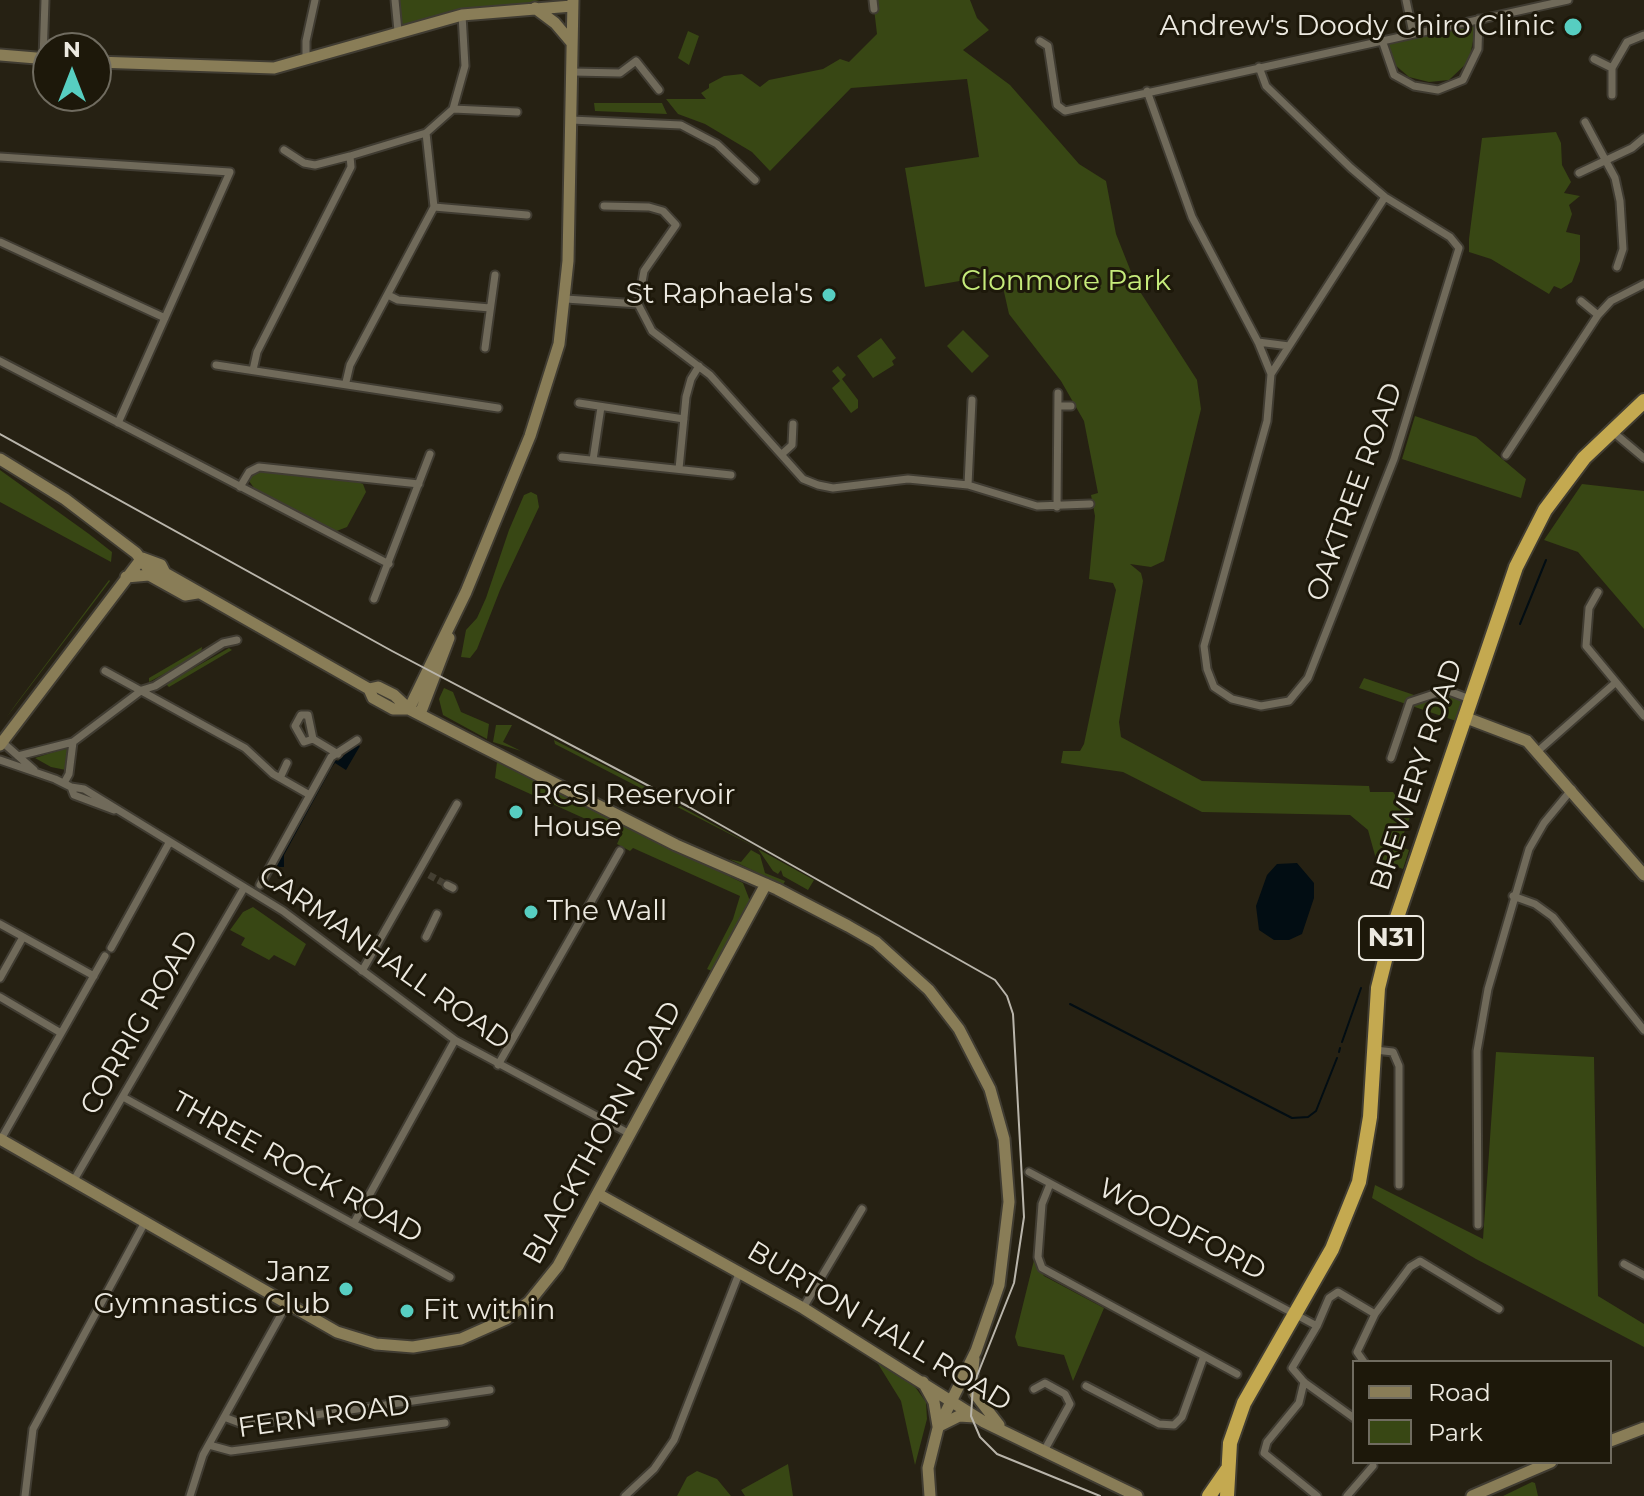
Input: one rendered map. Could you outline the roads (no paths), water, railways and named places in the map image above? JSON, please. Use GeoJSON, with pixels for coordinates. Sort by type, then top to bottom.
{"type":"FeatureCollection","features":[{"type":"Feature","properties":{"kind":"highway","name":"BREWERY ROAD"},"geometry":{"type":"LineString","coordinates":[[1228,1494],[1230,1443],[1244,1403],[1332,1249],[1359,1182],[1370,1117],[1378,988],[1392,932],[1470,699],[1528,542],[1565,482],[1611,430],[1644,401]]}},
{"type":"Feature","properties":{"kind":"highway","name":"BREWERY ROAD"},"geometry":{"type":"LineString","coordinates":[[1209,1496],[1227,1470]]}},
{"type":"Feature","properties":{"kind":"street"},"geometry":{"type":"LineString","coordinates":[[45,0],[46,32]]}},
{"type":"Feature","properties":{"kind":"street"},"geometry":{"type":"LineString","coordinates":[[306,60],[306,41],[315,0]]}},
{"type":"Feature","properties":{"kind":"street"},"geometry":{"type":"LineString","coordinates":[[395,0],[398,31]]}},
{"type":"Feature","properties":{"kind":"street"},"geometry":{"type":"LineString","coordinates":[[1406,0],[1413,33]]}},
{"type":"Feature","properties":{"kind":"street"},"geometry":{"type":"LineString","coordinates":[[1040,41],[1048,46],[1057,105],[1065,111],[1568,0]]}},
{"type":"Feature","properties":{"kind":"street"},"geometry":{"type":"LineString","coordinates":[[112,63],[256,69],[306,60],[462,15],[572,3],[566,299],[559,344],[545,395],[449,634],[448,646],[414,712]]}},
{"type":"Feature","properties":{"kind":"street"},"geometry":{"type":"LineString","coordinates":[[535,8],[555,23],[573,44]]}},
{"type":"Feature","properties":{"kind":"street"},"geometry":{"type":"LineString","coordinates":[[284,150],[310,165],[426,133],[453,109],[465,66],[462,15]]}},
{"type":"Feature","properties":{"kind":"street"},"geometry":{"type":"LineString","coordinates":[[1382,40],[1394,75],[1414,86],[1438,90],[1463,80],[1478,49],[1479,19]]}},
{"type":"Feature","properties":{"kind":"street"},"geometry":{"type":"LineString","coordinates":[[1612,95],[1612,68],[1627,42],[1644,35]]}},
{"type":"Feature","properties":{"kind":"street"},"geometry":{"type":"LineString","coordinates":[[0,55],[32,58]]}},
{"type":"Feature","properties":{"kind":"street"},"geometry":{"type":"LineString","coordinates":[[1594,59],[1612,68]]}},
{"type":"Feature","properties":{"kind":"street"},"geometry":{"type":"LineString","coordinates":[[573,72],[620,73],[636,61],[659,90]]}},
{"type":"Feature","properties":{"kind":"street"},"geometry":{"type":"LineString","coordinates":[[1259,67],[1266,86],[1385,197],[1271,374]]}},
{"type":"Feature","properties":{"kind":"street"},"geometry":{"type":"LineString","coordinates":[[1147,91],[1192,217],[1258,342],[1271,374]]}},
{"type":"Feature","properties":{"kind":"street"},"geometry":{"type":"LineString","coordinates":[[453,109],[517,112]]}},
{"type":"Feature","properties":{"kind":"street"},"geometry":{"type":"LineString","coordinates":[[571,120],[681,125],[717,144],[755,180]]}},
{"type":"Feature","properties":{"kind":"street"},"geometry":{"type":"LineString","coordinates":[[1585,122],[1615,178],[1623,228],[1617,267]]}},
{"type":"Feature","properties":{"kind":"street"},"geometry":{"type":"LineString","coordinates":[[346,382],[350,365],[434,207],[426,133]]}},
{"type":"Feature","properties":{"kind":"street"},"geometry":{"type":"LineString","coordinates":[[1579,173],[1644,138]]}},
{"type":"Feature","properties":{"kind":"street"},"geometry":{"type":"LineString","coordinates":[[253,370],[257,352],[348,178],[350,156]]}},
{"type":"Feature","properties":{"kind":"street"},"geometry":{"type":"LineString","coordinates":[[0,157],[230,172],[118,423]]}},
{"type":"Feature","properties":{"kind":"street","name":"OAKTREE ROAD"},"geometry":{"type":"LineString","coordinates":[[1271,374],[1267,421],[1204,646],[1214,687],[1232,699],[1261,706],[1289,701],[1308,678],[1399,444],[1459,255],[1459,248],[1450,237],[1385,197]]}},
{"type":"Feature","properties":{"kind":"street"},"geometry":{"type":"LineString","coordinates":[[604,206],[649,207],[663,211],[676,225],[644,271],[638,304],[652,331],[699,366],[803,479],[833,488],[908,479],[968,485],[1022,503],[1057,507],[1090,504]]}},
{"type":"Feature","properties":{"kind":"street"},"geometry":{"type":"LineString","coordinates":[[434,207],[527,215]]}},
{"type":"Feature","properties":{"kind":"street"},"geometry":{"type":"LineString","coordinates":[[0,242],[165,318]]}},
{"type":"Feature","properties":{"kind":"street"},"geometry":{"type":"LineString","coordinates":[[485,348],[495,275]]}},
{"type":"Feature","properties":{"kind":"street"},"geometry":{"type":"LineString","coordinates":[[1506,455],[1598,315],[1611,301],[1644,284]]}},
{"type":"Feature","properties":{"kind":"street"},"geometry":{"type":"LineString","coordinates":[[388,295],[398,300],[490,308]]}},
{"type":"Feature","properties":{"kind":"street"},"geometry":{"type":"LineString","coordinates":[[566,299],[638,304]]}},
{"type":"Feature","properties":{"kind":"street"},"geometry":{"type":"LineString","coordinates":[[1581,301],[1598,315]]}},
{"type":"Feature","properties":{"kind":"street"},"geometry":{"type":"LineString","coordinates":[[1258,342],[1289,346]]}},
{"type":"Feature","properties":{"kind":"street"},"geometry":{"type":"LineString","coordinates":[[0,361],[389,564]]}},
{"type":"Feature","properties":{"kind":"street"},"geometry":{"type":"LineString","coordinates":[[216,365],[346,382],[498,408]]}},
{"type":"Feature","properties":{"kind":"street"},"geometry":{"type":"LineString","coordinates":[[679,469],[691,379],[699,366]]}},
{"type":"Feature","properties":{"kind":"street"},"geometry":{"type":"LineString","coordinates":[[1057,507],[1058,393]]}},
{"type":"Feature","properties":{"kind":"street"},"geometry":{"type":"LineString","coordinates":[[968,485],[972,400]]}},
{"type":"Feature","properties":{"kind":"street"},"geometry":{"type":"LineString","coordinates":[[579,403],[684,419]]}},
{"type":"Feature","properties":{"kind":"street"},"geometry":{"type":"LineString","coordinates":[[1058,406],[1071,406]]}},
{"type":"Feature","properties":{"kind":"street"},"geometry":{"type":"LineString","coordinates":[[593,460],[601,407]]}},
{"type":"Feature","properties":{"kind":"street"},"geometry":{"type":"LineString","coordinates":[[782,454],[792,445],[793,424]]}},
{"type":"Feature","properties":{"kind":"street"},"geometry":{"type":"LineString","coordinates":[[1611,430],[1644,458]]}},
{"type":"Feature","properties":{"kind":"street"},"geometry":{"type":"LineString","coordinates":[[374,599],[430,454]]}},
{"type":"Feature","properties":{"kind":"street"},"geometry":{"type":"LineString","coordinates":[[562,457],[731,475]]}},
{"type":"Feature","properties":{"kind":"street"},"geometry":{"type":"LineString","coordinates":[[0,459],[57,493],[142,558],[147,567],[165,573],[369,689],[378,687],[394,695],[414,712],[676,845],[766,884],[848,926],[893,956],[937,1000],[959,1029],[985,1075],[1004,1139],[1009,1202],[999,1285],[976,1351],[938,1428],[928,1468],[930,1496]]}},
{"type":"Feature","properties":{"kind":"street"},"geometry":{"type":"LineString","coordinates":[[240,487],[249,472],[259,467],[419,484]]}},
{"type":"Feature","properties":{"kind":"street"},"geometry":{"type":"LineString","coordinates":[[126,577],[127,546]]}},
{"type":"Feature","properties":{"kind":"street"},"geometry":{"type":"LineString","coordinates":[[1,742],[142,558]]}},
{"type":"Feature","properties":{"kind":"street"},"geometry":{"type":"LineString","coordinates":[[126,577],[149,575],[185,595],[197,593]]}},
{"type":"Feature","properties":{"kind":"street"},"geometry":{"type":"LineString","coordinates":[[1598,592],[1589,608],[1585,641],[1589,652],[1644,716]]}},
{"type":"Feature","properties":{"kind":"street"},"geometry":{"type":"LineString","coordinates":[[18,756],[73,742],[142,690],[155,686],[223,643],[237,640]]}},
{"type":"Feature","properties":{"kind":"street"},"geometry":{"type":"LineString","coordinates":[[105,671],[245,748],[276,776],[308,794]]}},
{"type":"Feature","properties":{"kind":"street"},"geometry":{"type":"LineString","coordinates":[[1538,751],[1615,683]]}},
{"type":"Feature","properties":{"kind":"street"},"geometry":{"type":"LineString","coordinates":[[1391,758],[1410,702],[1446,690],[1470,699]]}},
{"type":"Feature","properties":{"kind":"street"},"geometry":{"type":"LineString","coordinates":[[310,712],[313,739],[302,744],[295,726],[301,715],[310,712]]}},
{"type":"Feature","properties":{"kind":"street"},"geometry":{"type":"LineString","coordinates":[[1464,717],[1523,739],[1538,751],[1644,875]]}},
{"type":"Feature","properties":{"kind":"street"},"geometry":{"type":"LineString","coordinates":[[313,739],[338,754]]}},
{"type":"Feature","properties":{"kind":"street"},"geometry":{"type":"LineString","coordinates":[[260,885],[331,757],[357,740]]}},
{"type":"Feature","properties":{"kind":"street","name":"CARMANHALL ROAD"},"geometry":{"type":"LineString","coordinates":[[1,742],[36,771]]}},
{"type":"Feature","properties":{"kind":"street"},"geometry":{"type":"LineString","coordinates":[[67,785],[73,742]]}},
{"type":"Feature","properties":{"kind":"street","name":"CARMANHALL ROAD"},"geometry":{"type":"LineString","coordinates":[[0,760],[67,785],[80,786],[116,811],[283,911],[455,1040],[630,1134]]}},
{"type":"Feature","properties":{"kind":"street"},"geometry":{"type":"LineString","coordinates":[[268,784],[287,763]]}},
{"type":"Feature","properties":{"kind":"street"},"geometry":{"type":"LineString","coordinates":[[1478,1225],[1477,1051],[1488,989],[1513,896],[1538,833],[1572,789]]}},
{"type":"Feature","properties":{"kind":"street"},"geometry":{"type":"LineString","coordinates":[[362,971],[425,873],[457,804]]}},
{"type":"Feature","properties":{"kind":"street"},"geometry":{"type":"LineString","coordinates":[[111,948],[169,843]]}},
{"type":"Feature","properties":{"kind":"street"},"geometry":{"type":"LineString","coordinates":[[498,1065],[620,851]]}},
{"type":"Feature","properties":{"kind":"street","name":"BLACKTHORN ROAD"},"geometry":{"type":"LineString","coordinates":[[0,1140],[337,1332],[376,1344],[413,1347],[461,1339],[506,1319],[542,1289],[598,1194],[766,884]]}},
{"type":"Feature","properties":{"kind":"street","name":"CORRIG ROAD"},"geometry":{"type":"LineString","coordinates":[[74,1180],[244,888]]}},
{"type":"Feature","properties":{"kind":"street"},"geometry":{"type":"LineString","coordinates":[[1513,896],[1535,904],[1553,917],[1644,1030]]}},
{"type":"Feature","properties":{"kind":"street"},"geometry":{"type":"LineString","coordinates":[[426,937],[437,914]]}},
{"type":"Feature","properties":{"kind":"street"},"geometry":{"type":"LineString","coordinates":[[0,924],[94,976]]}},
{"type":"Feature","properties":{"kind":"street"},"geometry":{"type":"LineString","coordinates":[[0,978],[23,937]]}},
{"type":"Feature","properties":{"kind":"street"},"geometry":{"type":"LineString","coordinates":[[0,1140],[105,956]]}},
{"type":"Feature","properties":{"kind":"street"},"geometry":{"type":"LineString","coordinates":[[0,997],[61,1033]]}},
{"type":"Feature","properties":{"kind":"street"},"geometry":{"type":"LineString","coordinates":[[355,1221],[455,1040]]}},
{"type":"Feature","properties":{"kind":"street"},"geometry":{"type":"LineString","coordinates":[[1373,1050],[1393,1052],[1399,1066],[1399,1185]]}},
{"type":"Feature","properties":{"kind":"street","name":"THREE ROCK ROAD"},"geometry":{"type":"LineString","coordinates":[[123,1097],[299,1195],[355,1221],[450,1277]]}},
{"type":"Feature","properties":{"kind":"street","name":"WOODFORD"},"geometry":{"type":"LineString","coordinates":[[1029,1172],[1317,1326]]}},
{"type":"Feature","properties":{"kind":"street"},"geometry":{"type":"LineString","coordinates":[[1050,1184],[1042,1204],[1038,1257],[1042,1268],[1237,1374]]}},
{"type":"Feature","properties":{"kind":"street","name":"BURTON HALL ROAD"},"geometry":{"type":"LineString","coordinates":[[598,1194],[803,1308],[979,1418],[1137,1496]]}},
{"type":"Feature","properties":{"kind":"street"},"geometry":{"type":"LineString","coordinates":[[803,1308],[862,1209]]}},
{"type":"Feature","properties":{"kind":"street"},"geometry":{"type":"LineString","coordinates":[[25,1496],[33,1429],[145,1222]]}},
{"type":"Feature","properties":{"kind":"street"},"geometry":{"type":"LineString","coordinates":[[1363,1360],[1357,1352],[1375,1314],[1410,1267],[1420,1261],[1499,1309]]}},
{"type":"Feature","properties":{"kind":"street"},"geometry":{"type":"LineString","coordinates":[[1624,1264],[1644,1274]]}},
{"type":"Feature","properties":{"kind":"street"},"geometry":{"type":"LineString","coordinates":[[625,1496],[654,1469],[674,1440],[740,1271]]}},
{"type":"Feature","properties":{"kind":"street"},"geometry":{"type":"LineString","coordinates":[[1352,1417],[1304,1382],[1292,1363],[1317,1326],[1329,1298],[1338,1292],[1375,1314]]}},
{"type":"Feature","properties":{"kind":"street"},"geometry":{"type":"LineString","coordinates":[[190,1496],[209,1445],[287,1304]]}},
{"type":"Feature","properties":{"kind":"street"},"geometry":{"type":"LineString","coordinates":[[976,1351],[973,1386],[981,1405],[1002,1428]]}},
{"type":"Feature","properties":{"kind":"street"},"geometry":{"type":"LineString","coordinates":[[1086,1386],[1159,1424],[1174,1425],[1182,1417],[1204,1356]]}},
{"type":"Feature","properties":{"kind":"street"},"geometry":{"type":"LineString","coordinates":[[938,1428],[934,1402],[927,1384],[962,1375]]}},
{"type":"Feature","properties":{"kind":"street"},"geometry":{"type":"LineString","coordinates":[[1304,1382],[1299,1403],[1267,1442],[1264,1453],[1317,1496]]}},
{"type":"Feature","properties":{"kind":"street"},"geometry":{"type":"LineString","coordinates":[[1034,1389],[1045,1383],[1065,1394],[1070,1404],[1044,1451]]}},
{"type":"Feature","properties":{"kind":"street"},"geometry":{"type":"LineString","coordinates":[[224,1417],[245,1425],[490,1390]]}},
{"type":"Feature","properties":{"kind":"street"},"geometry":{"type":"LineString","coordinates":[[938,1428],[959,1416],[979,1418]]}},
{"type":"Feature","properties":{"kind":"street","name":"FERN ROAD"},"geometry":{"type":"LineString","coordinates":[[209,1445],[235,1451],[445,1423]]}},
{"type":"Feature","properties":{"kind":"street"},"geometry":{"type":"LineString","coordinates":[[1612,1440],[1644,1428]]}},
{"type":"Feature","properties":{"kind":"street"},"geometry":{"type":"LineString","coordinates":[[1472,1496],[1546,1464]]}},
{"type":"Feature","properties":{"kind":"street"},"geometry":{"type":"LineString","coordinates":[[1347,1496],[1373,1466]]}},
{"type":"Feature","properties":{"kind":"street"},"geometry":{"type":"LineString","coordinates":[[1357,1488],[1367,1496]]}},
{"type":"Feature","properties":{"kind":"waterway"},"geometry":{"type":"LineString","coordinates":[[1520,624],[1546,560]]}},
{"type":"Feature","properties":{"kind":"waterway"},"geometry":{"type":"LineString","coordinates":[[1342,1042],[1361,988]]}},
{"type":"Feature","properties":{"kind":"waterway"},"geometry":{"type":"LineString","coordinates":[[1070,1004],[1292,1118],[1308,1117],[1316,1111],[1337,1058]]}},
{"type":"Feature","properties":{"kind":"waterway"},"geometry":{"type":"LineString","coordinates":[[1339,1052],[1340,1048]]}},
{"type":"Feature","properties":{"kind":"tunnel"},"geometry":{"type":"LineString","coordinates":[[429,875],[447,885]]}},
{"type":"Feature","properties":{"kind":"tram line"},"geometry":{"type":"LineString","coordinates":[[0,434],[392,651],[689,807],[995,980],[1007,996],[1013,1014],[1024,1217],[1014,1283],[973,1386],[971,1416],[980,1437],[997,1454],[1100,1496]]}},
{"type":"Feature","properties":{"kind":"place","name":"Andrew's Doody Chiro Clinic"},"geometry":{"type":"Point","coordinates":[1573,27]}},
{"type":"Feature","properties":{"kind":"place","name":"St Raphaela's"},"geometry":{"type":"Point","coordinates":[829,295]}},
{"type":"Feature","properties":{"kind":"place","name":"RCSI Reservoir House"},"geometry":{"type":"Point","coordinates":[516,812]}},
{"type":"Feature","properties":{"kind":"place","name":"The Wall"},"geometry":{"type":"Point","coordinates":[531,912]}},
{"type":"Feature","properties":{"kind":"place","name":"Janz Gymnastics Club"},"geometry":{"type":"Point","coordinates":[346,1289]}},
{"type":"Feature","properties":{"kind":"place","name":"Fit within"},"geometry":{"type":"Point","coordinates":[407,1311]}},
{"type":"Feature","properties":{"kind":"park label","name":"Clonmore Park"},"geometry":{"type":"Point","coordinates":[1066,282]}}]}
